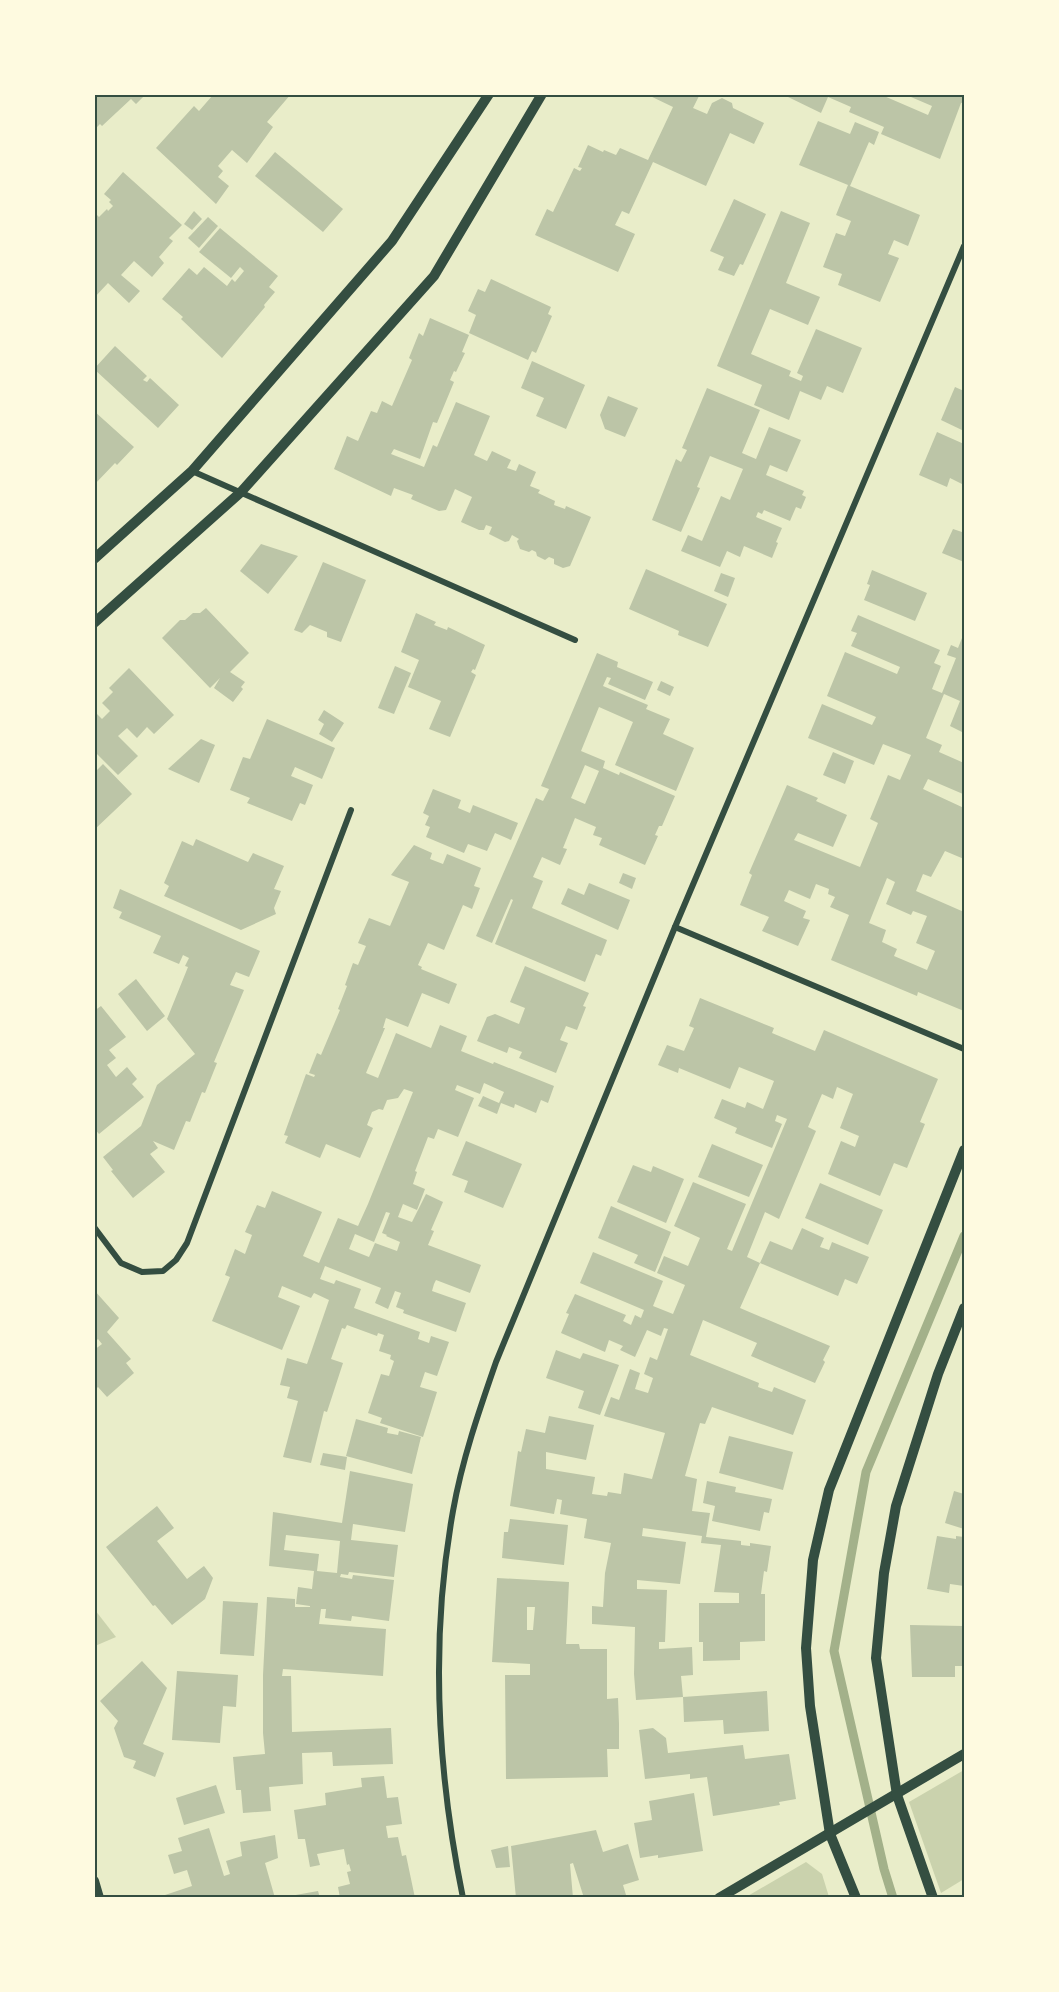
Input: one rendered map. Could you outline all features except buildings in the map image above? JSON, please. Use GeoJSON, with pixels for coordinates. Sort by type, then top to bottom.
{"type":"FeatureCollection","features":[{"type":"Feature","properties":{"kind":"street"},"geometry":{"type":"LineString","coordinates":[[94,559],[192,471],[392,241],[489,94]]}},
{"type":"Feature","properties":{"kind":"street"},"geometry":{"type":"LineString","coordinates":[[94,623],[241,492],[434,276],[542,94]]}},
{"type":"Feature","properties":{"kind":"street"},"geometry":{"type":"LineString","coordinates":[[463,1898],[451,1840],[440,1722],[440,1616],[453,1511],[475,1423],[496,1362],[675,927],[964,246]]}},
{"type":"Feature","properties":{"kind":"street"},"geometry":{"type":"LineString","coordinates":[[192,471],[574,640]]}},
{"type":"Feature","properties":{"kind":"street"},"geometry":{"type":"LineString","coordinates":[[94,1227],[121,1263],[142,1272],[163,1271],[176,1260],[188,1243],[351,810]]}},
{"type":"Feature","properties":{"kind":"street"},"geometry":{"type":"LineString","coordinates":[[675,927],[964,1049]]}},
{"type":"Feature","properties":{"kind":"street"},"geometry":{"type":"LineString","coordinates":[[856,1898],[830,1834],[810,1706],[807,1659],[813,1560],[829,1490],[964,1150]]}},
{"type":"Feature","properties":{"kind":"street"},"geometry":{"type":"LineString","coordinates":[[933,1898],[897,1795],[876,1658],[884,1573],[896,1506],[938,1374],[964,1308]]}},
{"type":"Feature","properties":{"kind":"street"},"geometry":{"type":"LineString","coordinates":[[719,1898],[964,1754]]}},
{"type":"Feature","properties":{"kind":"street"},"geometry":{"type":"LineString","coordinates":[[94,1881],[99,1898]]}},
{"type":"Feature","properties":{"kind":"green space"},"geometry":{"type":"Polygon","coordinates":[[[95,1610],[116,1637],[94,1646],[95,1610]]]}},
{"type":"Feature","properties":{"kind":"green space"},"geometry":{"type":"Polygon","coordinates":[[[964,1770],[964,1879],[941,1893],[909,1802],[964,1770]]]}},
{"type":"Feature","properties":{"kind":"green space"},"geometry":{"type":"Polygon","coordinates":[[[806,1862],[822,1874],[829,1897],[746,1897],[806,1862]]]}},
{"type":"Feature","properties":{"kind":"waterway"},"geometry":{"type":"LineString","coordinates":[[893,1898],[884,1869],[834,1651],[866,1472],[964,1236]]}}]}
